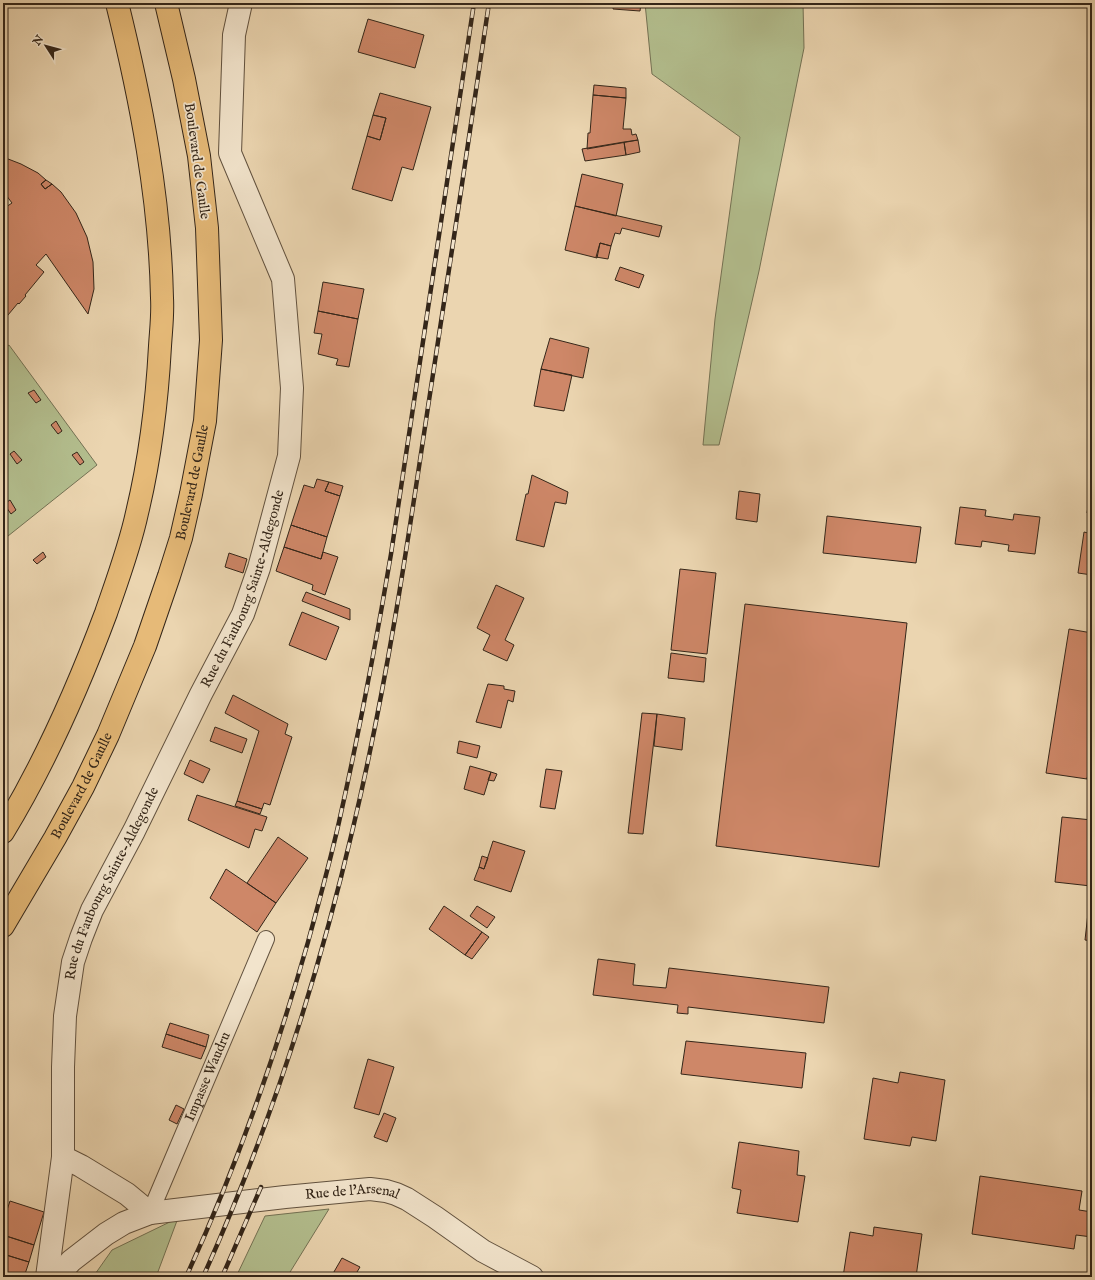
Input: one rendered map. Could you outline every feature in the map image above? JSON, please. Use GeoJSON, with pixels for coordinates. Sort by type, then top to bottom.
{"type":"FeatureCollection","features":[{"type":"Feature","properties":{"kind":"main road"},"geometry":{"type":"LineString","coordinates":[[3,832],[17,809],[54,736],[88,660],[116,584],[137,515],[148,458],[158,382],[162,299],[158,225],[150,157],[117,3]]}},
{"type":"Feature","properties":{"kind":"main road","name":"Boulevard de Gaulle"},"geometry":{"type":"LineString","coordinates":[[3,926],[56,838],[83,786],[108,735],[145,646],[181,538],[191,494],[204,421],[211,340],[207,228],[199,156],[184,79],[166,3]]}},
{"type":"Feature","properties":{"kind":"street","name":"Rue du Faubourg Sainte-Aldegonde"},"geometry":{"type":"LineString","coordinates":[[47,1277],[63,1157],[63,1068],[65,1016],[73,962],[92,910],[134,831],[201,694],[243,614],[259,568],[289,456],[292,388],[284,279],[230,153],[234,35],[241,3]]}},
{"type":"Feature","properties":{"kind":"street"},"geometry":{"type":"LineString","coordinates":[[56,1277],[71,1261],[106,1234],[124,1223],[150,1213],[127,1194],[81,1166],[63,1157]]}},
{"type":"Feature","properties":{"kind":"street","name":"Rue de l'Arsenal"},"geometry":{"type":"LineString","coordinates":[[150,1213],[285,1197],[370,1189],[386,1191],[407,1199],[435,1217],[483,1252],[532,1277]]}},
{"type":"Feature","properties":{"kind":"lane","name":"Impasse Waudru"},"geometry":{"type":"LineString","coordinates":[[150,1213],[266,939]]}},
{"type":"Feature","properties":{"kind":"green space"},"geometry":{"type":"Polygon","coordinates":[[[645,3],[803,3],[804,48],[759,271],[719,445],[703,445],[715,319],[740,137],[652,74],[645,3]]]}},
{"type":"Feature","properties":{"kind":"green space"},"geometry":{"type":"Polygon","coordinates":[[[9,345],[97,465],[3,540],[3,349],[9,345]]]}},
{"type":"Feature","properties":{"kind":"green space"},"geometry":{"type":"Polygon","coordinates":[[[329,1209],[287,1277],[236,1277],[265,1216],[329,1209]]]}},
{"type":"Feature","properties":{"kind":"green space"},"geometry":{"type":"Polygon","coordinates":[[[178,1218],[156,1277],[93,1277],[112,1250],[178,1218]]]}},
{"type":"Feature","properties":{"kind":"building"},"geometry":{"type":"Polygon","coordinates":[[[614,3],[641,3],[640,11],[613,9],[614,3]]]}},
{"type":"Feature","properties":{"kind":"building"},"geometry":{"type":"Polygon","coordinates":[[[368,19],[424,35],[415,68],[358,52],[368,19]]]}},
{"type":"Feature","properties":{"kind":"building"},"geometry":{"type":"Polygon","coordinates":[[[594,85],[626,88],[626,98],[593,95],[594,85]]]}},
{"type":"Feature","properties":{"kind":"building"},"geometry":{"type":"Polygon","coordinates":[[[380,93],[431,107],[413,170],[402,167],[392,201],[352,189],[367,136],[380,140],[386,118],[373,115],[380,93]]]}},
{"type":"Feature","properties":{"kind":"building"},"geometry":{"type":"Polygon","coordinates":[[[593,95],[626,98],[623,129],[631,129],[632,135],[636,134],[638,140],[587,149],[588,133],[590,133],[593,95]]]}},
{"type":"Feature","properties":{"kind":"building"},"geometry":{"type":"Polygon","coordinates":[[[373,115],[386,118],[380,140],[367,136],[373,115]]]}},
{"type":"Feature","properties":{"kind":"building"},"geometry":{"type":"Polygon","coordinates":[[[638,140],[640,152],[626,155],[624,142],[638,140]]]}},
{"type":"Feature","properties":{"kind":"building"},"geometry":{"type":"Polygon","coordinates":[[[624,142],[626,155],[585,161],[582,149],[624,142]]]}},
{"type":"Feature","properties":{"kind":"building"},"geometry":{"type":"Polygon","coordinates":[[[3,157],[38,173],[46,180],[41,184],[45,189],[52,184],[61,192],[76,213],[87,237],[93,262],[94,289],[88,314],[46,254],[36,265],[44,272],[25,295],[26,296],[3,321],[3,209],[12,203],[3,191],[3,157]]]}},
{"type":"Feature","properties":{"kind":"building"},"geometry":{"type":"Polygon","coordinates":[[[582,174],[623,184],[616,216],[575,206],[582,174]]]}},
{"type":"Feature","properties":{"kind":"building"},"geometry":{"type":"Polygon","coordinates":[[[46,180],[52,184],[45,189],[41,184],[46,180]]]}},
{"type":"Feature","properties":{"kind":"building"},"geometry":{"type":"Polygon","coordinates":[[[575,206],[662,226],[659,237],[622,228],[620,234],[615,233],[611,246],[600,243],[597,258],[565,250],[575,206]]]}},
{"type":"Feature","properties":{"kind":"building"},"geometry":{"type":"Polygon","coordinates":[[[600,243],[611,246],[608,259],[596,257],[600,243]]]}},
{"type":"Feature","properties":{"kind":"building"},"geometry":{"type":"Polygon","coordinates":[[[620,267],[644,275],[639,288],[615,280],[620,267]]]}},
{"type":"Feature","properties":{"kind":"building"},"geometry":{"type":"Polygon","coordinates":[[[323,282],[364,289],[358,319],[318,311],[323,282]]]}},
{"type":"Feature","properties":{"kind":"building"},"geometry":{"type":"Polygon","coordinates":[[[318,311],[358,319],[349,367],[336,365],[338,359],[318,354],[322,334],[314,333],[318,311]]]}},
{"type":"Feature","properties":{"kind":"building"},"geometry":{"type":"Polygon","coordinates":[[[550,338],[589,348],[583,378],[541,369],[550,338]]]}},
{"type":"Feature","properties":{"kind":"building"},"geometry":{"type":"Polygon","coordinates":[[[541,369],[572,375],[564,411],[534,406],[541,369]]]}},
{"type":"Feature","properties":{"kind":"building"},"geometry":{"type":"Polygon","coordinates":[[[34,390],[41,400],[36,403],[28,393],[34,390]]]}},
{"type":"Feature","properties":{"kind":"building"},"geometry":{"type":"Polygon","coordinates":[[[56,421],[62,431],[58,434],[51,425],[56,421]]]}},
{"type":"Feature","properties":{"kind":"building"},"geometry":{"type":"Polygon","coordinates":[[[14,451],[22,460],[17,464],[10,454],[14,451]]]}},
{"type":"Feature","properties":{"kind":"building"},"geometry":{"type":"Polygon","coordinates":[[[77,452],[84,462],[80,465],[72,455],[77,452]]]}},
{"type":"Feature","properties":{"kind":"building"},"geometry":{"type":"Polygon","coordinates":[[[532,475],[568,492],[566,504],[555,502],[544,547],[516,540],[526,494],[528,494],[532,475]]]}},
{"type":"Feature","properties":{"kind":"building"},"geometry":{"type":"Polygon","coordinates":[[[317,479],[329,482],[325,491],[340,496],[327,537],[291,525],[304,485],[314,488],[317,479]]]}},
{"type":"Feature","properties":{"kind":"building"},"geometry":{"type":"Polygon","coordinates":[[[329,482],[343,486],[340,496],[325,491],[329,482]]]}},
{"type":"Feature","properties":{"kind":"building"},"geometry":{"type":"Polygon","coordinates":[[[739,491],[760,494],[757,522],[736,519],[739,491]]]}},
{"type":"Feature","properties":{"kind":"building"},"geometry":{"type":"Polygon","coordinates":[[[1089,499],[1092,499],[1092,514],[1087,513],[1089,499]]]}},
{"type":"Feature","properties":{"kind":"building"},"geometry":{"type":"Polygon","coordinates":[[[10,500],[16,510],[11,514],[4,504],[10,500]]]}},
{"type":"Feature","properties":{"kind":"building"},"geometry":{"type":"Polygon","coordinates":[[[960,507],[986,510],[985,516],[1013,520],[1014,514],[1040,517],[1035,554],[1008,551],[1009,545],[982,541],[981,547],[955,544],[960,507]]]}},
{"type":"Feature","properties":{"kind":"building"},"geometry":{"type":"Polygon","coordinates":[[[827,516],[921,527],[916,563],[823,553],[827,516]]]}},
{"type":"Feature","properties":{"kind":"building"},"geometry":{"type":"Polygon","coordinates":[[[291,525],[327,537],[321,559],[284,547],[291,525]]]}},
{"type":"Feature","properties":{"kind":"building"},"geometry":{"type":"Polygon","coordinates":[[[1084,532],[1092,534],[1092,575],[1078,573],[1084,532]]]}},
{"type":"Feature","properties":{"kind":"building"},"geometry":{"type":"Polygon","coordinates":[[[284,547],[321,559],[323,552],[338,557],[325,595],[312,590],[313,585],[276,571],[284,547]]]}},
{"type":"Feature","properties":{"kind":"building"},"geometry":{"type":"Polygon","coordinates":[[[43,552],[46,557],[37,564],[33,560],[43,552]]]}},
{"type":"Feature","properties":{"kind":"building"},"geometry":{"type":"Polygon","coordinates":[[[229,553],[247,559],[243,573],[225,567],[229,553]]]}},
{"type":"Feature","properties":{"kind":"building"},"geometry":{"type":"Polygon","coordinates":[[[680,569],[716,573],[707,654],[671,650],[680,569]]]}},
{"type":"Feature","properties":{"kind":"building"},"geometry":{"type":"Polygon","coordinates":[[[496,585],[524,598],[505,640],[514,645],[507,661],[483,650],[490,635],[477,628],[496,585]]]}},
{"type":"Feature","properties":{"kind":"building"},"geometry":{"type":"Polygon","coordinates":[[[306,592],[350,609],[350,620],[302,601],[306,592]]]}},
{"type":"Feature","properties":{"kind":"building"},"geometry":{"type":"Polygon","coordinates":[[[745,604],[907,623],[879,867],[716,846],[745,604]]]}},
{"type":"Feature","properties":{"kind":"building"},"geometry":{"type":"Polygon","coordinates":[[[302,612],[339,627],[326,660],[289,645],[302,612]]]}},
{"type":"Feature","properties":{"kind":"building"},"geometry":{"type":"Polygon","coordinates":[[[1069,629],[1092,633],[1092,766],[1090,765],[1087,779],[1046,773],[1069,629]]]}},
{"type":"Feature","properties":{"kind":"building"},"geometry":{"type":"Polygon","coordinates":[[[671,653],[706,658],[704,682],[668,678],[671,653]]]}},
{"type":"Feature","properties":{"kind":"building"},"geometry":{"type":"Polygon","coordinates":[[[488,684],[504,686],[504,689],[515,691],[513,702],[508,700],[501,728],[476,722],[488,684]]]}},
{"type":"Feature","properties":{"kind":"building"},"geometry":{"type":"Polygon","coordinates":[[[233,695],[288,724],[285,734],[292,737],[270,805],[264,803],[262,809],[237,801],[259,731],[225,713],[233,695]]]}},
{"type":"Feature","properties":{"kind":"building"},"geometry":{"type":"Polygon","coordinates":[[[642,713],[657,714],[643,834],[628,833],[642,713]]]}},
{"type":"Feature","properties":{"kind":"building"},"geometry":{"type":"Polygon","coordinates":[[[657,714],[685,718],[682,750],[654,746],[657,714]]]}},
{"type":"Feature","properties":{"kind":"building"},"geometry":{"type":"Polygon","coordinates":[[[215,727],[247,739],[242,753],[210,741],[215,727]]]}},
{"type":"Feature","properties":{"kind":"building"},"geometry":{"type":"Polygon","coordinates":[[[459,741],[480,746],[477,758],[457,753],[459,741]]]}},
{"type":"Feature","properties":{"kind":"building"},"geometry":{"type":"Polygon","coordinates":[[[190,760],[210,769],[203,783],[184,774],[190,760]]]}},
{"type":"Feature","properties":{"kind":"building"},"geometry":{"type":"Polygon","coordinates":[[[1090,765],[1092,766],[1092,780],[1087,779],[1090,765]]]}},
{"type":"Feature","properties":{"kind":"building"},"geometry":{"type":"Polygon","coordinates":[[[470,766],[491,772],[484,795],[464,789],[470,766]]]}},
{"type":"Feature","properties":{"kind":"building"},"geometry":{"type":"Polygon","coordinates":[[[546,769],[562,771],[555,809],[540,807],[546,769]]]}},
{"type":"Feature","properties":{"kind":"building"},"geometry":{"type":"Polygon","coordinates":[[[491,772],[497,774],[494,781],[488,780],[491,772]]]}},
{"type":"Feature","properties":{"kind":"building"},"geometry":{"type":"Polygon","coordinates":[[[197,795],[267,817],[262,831],[255,829],[249,848],[188,820],[197,795]]]}},
{"type":"Feature","properties":{"kind":"building"},"geometry":{"type":"Polygon","coordinates":[[[237,801],[262,809],[260,814],[235,806],[237,801]]]}},
{"type":"Feature","properties":{"kind":"building"},"geometry":{"type":"Polygon","coordinates":[[[1062,817],[1092,820],[1092,941],[1085,940],[1091,886],[1055,882],[1062,817]]]}},
{"type":"Feature","properties":{"kind":"building"},"geometry":{"type":"Polygon","coordinates":[[[278,837],[308,858],[276,903],[247,883],[278,837]]]}},
{"type":"Feature","properties":{"kind":"building"},"geometry":{"type":"Polygon","coordinates":[[[493,841],[525,851],[511,892],[474,880],[479,867],[484,869],[493,841]]]}},
{"type":"Feature","properties":{"kind":"building"},"geometry":{"type":"Polygon","coordinates":[[[482,856],[488,858],[484,869],[479,867],[482,856]]]}},
{"type":"Feature","properties":{"kind":"building"},"geometry":{"type":"Polygon","coordinates":[[[226,869],[276,903],[257,932],[210,898],[226,869]]]}},
{"type":"Feature","properties":{"kind":"building"},"geometry":{"type":"Polygon","coordinates":[[[444,906],[482,932],[465,955],[429,929],[444,906]]]}},
{"type":"Feature","properties":{"kind":"building"},"geometry":{"type":"Polygon","coordinates":[[[477,906],[495,917],[487,928],[470,916],[477,906]]]}},
{"type":"Feature","properties":{"kind":"building"},"geometry":{"type":"Polygon","coordinates":[[[482,932],[489,937],[472,959],[465,955],[482,932]]]}},
{"type":"Feature","properties":{"kind":"building"},"geometry":{"type":"Polygon","coordinates":[[[598,959],[635,964],[633,985],[666,988],[669,968],[829,987],[824,1023],[688,1007],[688,1014],[677,1013],[678,1005],[593,995],[598,959]]]}},
{"type":"Feature","properties":{"kind":"building"},"geometry":{"type":"Polygon","coordinates":[[[170,1023],[209,1035],[206,1047],[166,1034],[170,1023]]]}},
{"type":"Feature","properties":{"kind":"building"},"geometry":{"type":"Polygon","coordinates":[[[166,1034],[206,1047],[201,1059],[162,1047],[166,1034]]]}},
{"type":"Feature","properties":{"kind":"building"},"geometry":{"type":"Polygon","coordinates":[[[686,1041],[806,1053],[802,1088],[681,1074],[686,1041]]]}},
{"type":"Feature","properties":{"kind":"building"},"geometry":{"type":"Polygon","coordinates":[[[368,1059],[394,1067],[379,1115],[354,1108],[368,1059]]]}},
{"type":"Feature","properties":{"kind":"building"},"geometry":{"type":"Polygon","coordinates":[[[900,1072],[945,1080],[936,1141],[912,1137],[910,1146],[864,1139],[873,1078],[898,1083],[900,1072]]]}},
{"type":"Feature","properties":{"kind":"building"},"geometry":{"type":"Polygon","coordinates":[[[176,1105],[184,1109],[177,1124],[169,1120],[176,1105]]]}},
{"type":"Feature","properties":{"kind":"building"},"geometry":{"type":"Polygon","coordinates":[[[384,1113],[396,1118],[387,1142],[374,1137],[384,1113]]]}},
{"type":"Feature","properties":{"kind":"building"},"geometry":{"type":"Polygon","coordinates":[[[739,1142],[799,1151],[797,1175],[805,1176],[798,1222],[737,1213],[741,1190],[732,1188],[739,1142]]]}},
{"type":"Feature","properties":{"kind":"building"},"geometry":{"type":"Polygon","coordinates":[[[980,1176],[1082,1191],[1079,1210],[1092,1212],[1092,1237],[1076,1235],[1074,1249],[972,1234],[980,1176]]]}},
{"type":"Feature","properties":{"kind":"building"},"geometry":{"type":"Polygon","coordinates":[[[10,1201],[44,1212],[34,1245],[3,1235],[3,1212],[6,1213],[10,1201]]]}},
{"type":"Feature","properties":{"kind":"building"},"geometry":{"type":"Polygon","coordinates":[[[874,1227],[922,1234],[916,1277],[843,1277],[850,1232],[873,1236],[874,1227]]]}},
{"type":"Feature","properties":{"kind":"building"},"geometry":{"type":"Polygon","coordinates":[[[3,1235],[34,1245],[29,1262],[3,1254],[3,1235]]]}},
{"type":"Feature","properties":{"kind":"building"},"geometry":{"type":"Polygon","coordinates":[[[1092,1252],[1092,1277],[1089,1277],[1092,1252]]]}},
{"type":"Feature","properties":{"kind":"building"},"geometry":{"type":"Polygon","coordinates":[[[3,1254],[29,1262],[24,1277],[3,1271],[3,1254]]]}},
{"type":"Feature","properties":{"kind":"building"},"geometry":{"type":"Polygon","coordinates":[[[342,1258],[360,1267],[354,1277],[331,1277],[342,1258]]]}},
{"type":"Feature","properties":{"kind":"railway"},"geometry":{"type":"LineString","coordinates":[[186,1277],[222,1195],[268,1070],[308,942],[339,822],[367,688],[391,554],[474,3]]}},
{"type":"Feature","properties":{"kind":"railway"},"geometry":{"type":"LineString","coordinates":[[203,1277],[249,1168],[289,1056],[324,943],[365,776],[386,671],[404,566],[489,3]]}},
{"type":"Feature","properties":{"kind":"railway"},"geometry":{"type":"LineString","coordinates":[[222,1277],[261,1187]]}}]}
